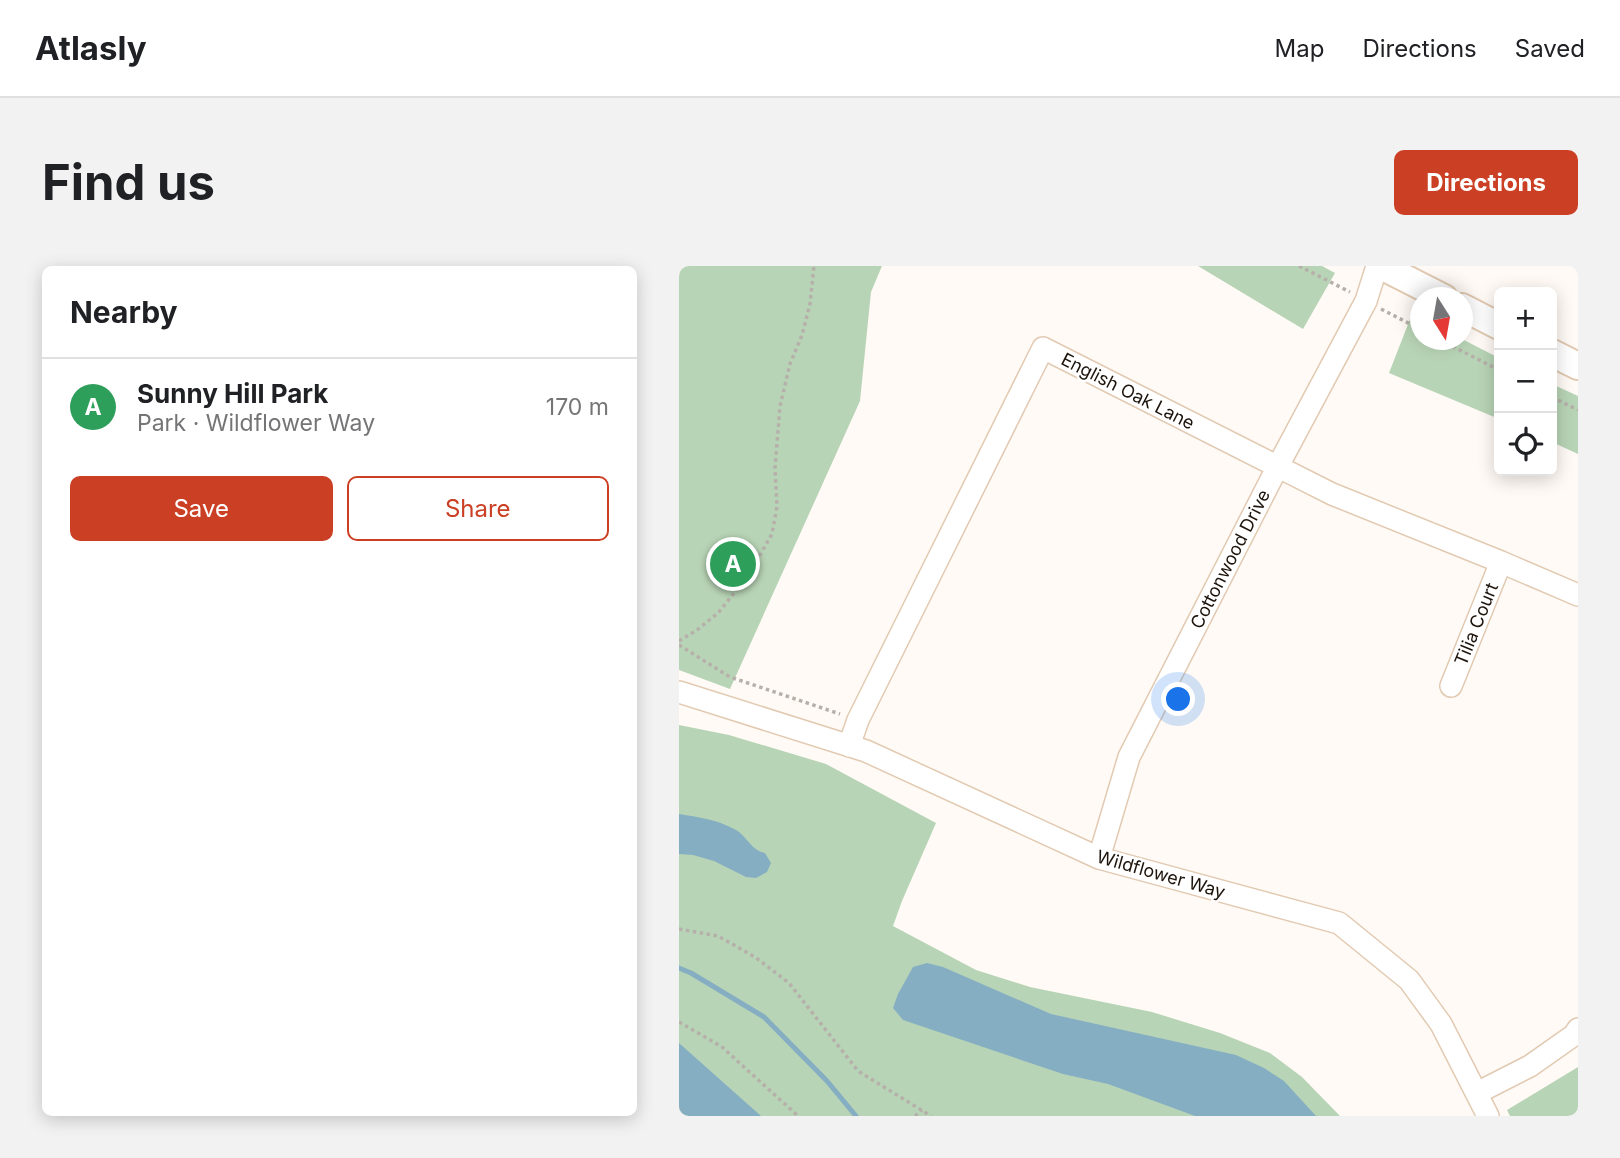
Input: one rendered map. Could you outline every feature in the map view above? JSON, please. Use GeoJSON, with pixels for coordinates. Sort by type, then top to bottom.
{"type":"FeatureCollection","features":[{"type":"Feature","properties":{"kind":"main road"},"geometry":{"type":"LineString","coordinates":[[1379,266],[1414,274],[1430,287]]}},
{"type":"Feature","properties":{"kind":"main road"},"geometry":{"type":"LineString","coordinates":[[1473,313],[1494,323]]}},
{"type":"Feature","properties":{"kind":"main road"},"geometry":{"type":"LineString","coordinates":[[1557,356],[1578,366]]}},
{"type":"Feature","properties":{"kind":"street","name":"Cottonwood Drive"},"geometry":{"type":"LineString","coordinates":[[1099,858],[1129,757],[1366,301],[1379,266]]}},
{"type":"Feature","properties":{"kind":"street","name":"English Oak Lane"},"geometry":{"type":"LineString","coordinates":[[849,746],[859,720],[1043,348],[1332,494],[1578,595]]}},
{"type":"Feature","properties":{"kind":"street","name":"Tilia Court"},"geometry":{"type":"LineString","coordinates":[[1451,686],[1501,562]]}},
{"type":"Feature","properties":{"kind":"street","name":"Wildflower Way"},"geometry":{"type":"LineString","coordinates":[[679,692],[866,751],[1099,858],[1339,923],[1409,980],[1441,1024],[1488,1116]]}},
{"type":"Feature","properties":{"kind":"street"},"geometry":{"type":"LineString","coordinates":[[1477,1093],[1530,1066],[1578,1030]]}},
{"type":"Feature","properties":{"kind":"path"},"geometry":{"type":"LineString","coordinates":[[814,266],[810,304],[802,335],[790,364],[780,406],[775,468],[777,506],[772,534],[748,576],[718,612],[679,643],[730,677],[859,720]]}},
{"type":"Feature","properties":{"kind":"path"},"geometry":{"type":"LineString","coordinates":[[1460,350],[1494,367]]}},
{"type":"Feature","properties":{"kind":"path"},"geometry":{"type":"LineString","coordinates":[[1557,400],[1578,410]]}},
{"type":"Feature","properties":{"kind":"path"},"geometry":{"type":"LineString","coordinates":[[679,929],[718,936],[755,957],[789,982],[858,1071],[931,1116]]}},
{"type":"Feature","properties":{"kind":"path"},"geometry":{"type":"LineString","coordinates":[[679,1022],[722,1047],[798,1116]]}},
{"type":"Feature","properties":{"kind":"path"},"geometry":{"type":"LineString","coordinates":[[915,1116],[922,1110]]}},
{"type":"Feature","properties":{"kind":"green space"},"geometry":{"type":"Polygon","coordinates":[[[679,266],[882,266],[871,292],[860,401],[730,689],[679,670],[679,266]]]}},
{"type":"Feature","properties":{"kind":"green space"},"geometry":{"type":"Polygon","coordinates":[[[1198,266],[1322,266],[1335,273],[1303,329],[1198,266]]]}},
{"type":"Feature","properties":{"kind":"green space"},"geometry":{"type":"Polygon","coordinates":[[[1410,319],[1410,350],[1473,350],[1473,345],[1494,355],[1494,417],[1389,373],[1410,319]]]}},
{"type":"Feature","properties":{"kind":"green space"},"geometry":{"type":"Polygon","coordinates":[[[1557,386],[1578,396],[1578,454],[1557,444],[1557,386]]]}},
{"type":"Feature","properties":{"kind":"green space"},"geometry":{"type":"Polygon","coordinates":[[[679,725],[729,735],[826,764],[936,823],[893,926],[976,970],[1030,987],[1152,1012],[1220,1033],[1270,1053],[1302,1077],[1340,1116],[679,1116],[679,725]]]}},
{"type":"Feature","properties":{"kind":"green space"},"geometry":{"type":"Polygon","coordinates":[[[1578,1067],[1578,1116],[1510,1116],[1507,1110],[1578,1067]]]}},
{"type":"Feature","properties":{"kind":"water"},"geometry":{"type":"Polygon","coordinates":[[[679,814],[715,821],[738,832],[756,849],[765,853],[771,863],[767,872],[756,878],[746,877],[714,861],[679,854],[679,814]]]}},
{"type":"Feature","properties":{"kind":"water"},"geometry":{"type":"Polygon","coordinates":[[[927,963],[943,967],[1051,1014],[1236,1055],[1284,1081],[1316,1116],[1195,1116],[1108,1084],[1063,1074],[903,1020],[893,1008],[898,994],[913,967],[927,963]]]}},
{"type":"Feature","properties":{"kind":"water"},"geometry":{"type":"Polygon","coordinates":[[[679,1043],[761,1116],[679,1116],[679,1043]]]}},
{"type":"Feature","properties":{"kind":"waterway"},"geometry":{"type":"LineString","coordinates":[[679,968],[764,1017],[827,1081],[856,1116]]}},
{"type":"Feature","properties":{"kind":"place","name":"Sunny Hill Park"},"geometry":{"type":"Point","coordinates":[733,564]}}]}
